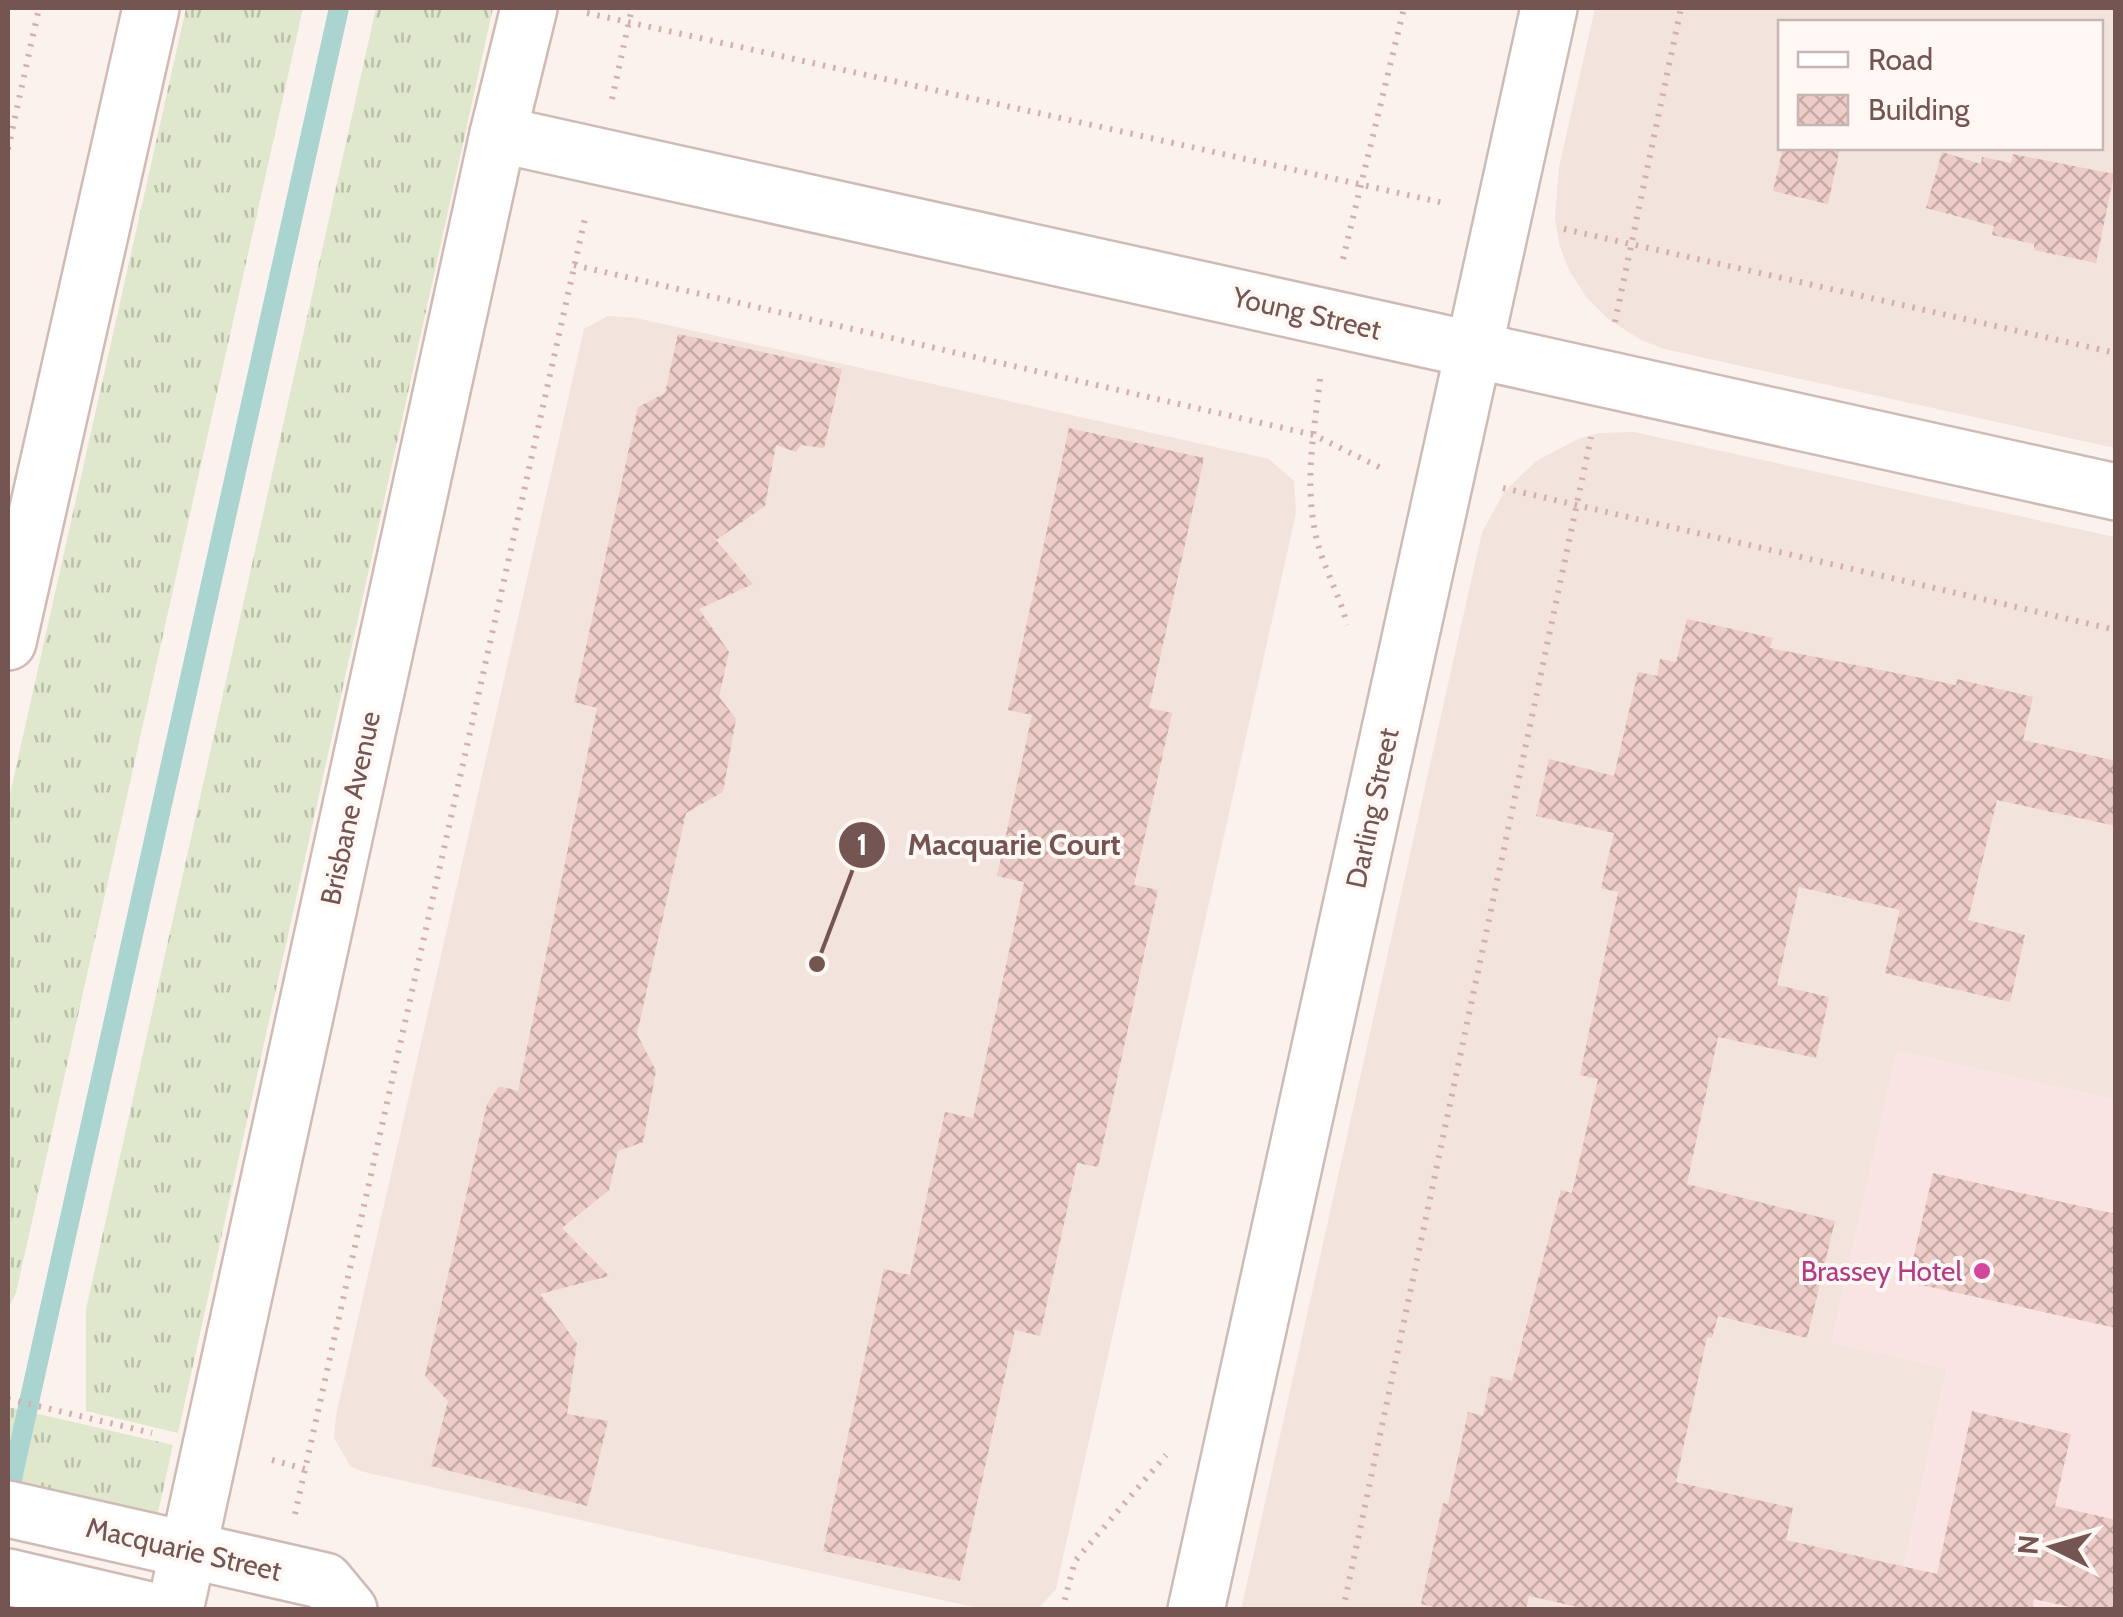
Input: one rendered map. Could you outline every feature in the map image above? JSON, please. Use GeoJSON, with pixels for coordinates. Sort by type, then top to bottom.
{"type":"FeatureCollection","features":[{"type":"Feature","properties":{"kind":"street"},"geometry":{"type":"LineString","coordinates":[[8,642],[151,8]]}},
{"type":"Feature","properties":{"kind":"street","name":"Darling Street"},"geometry":{"type":"LineString","coordinates":[[1196,1610],[1549,8]]}},
{"type":"Feature","properties":{"kind":"street","name":"Brisbane Avenue"},"geometry":{"type":"LineString","coordinates":[[175,1610],[498,134],[554,9]]}},
{"type":"Feature","properties":{"kind":"street","name":"Young Street"},"geometry":{"type":"LineString","coordinates":[[498,134],[2116,492]]}},
{"type":"Feature","properties":{"kind":"street","name":"Macquarie Street"},"geometry":{"type":"LineString","coordinates":[[8,1509],[325,1582],[349,1610]]}},
{"type":"Feature","properties":{"kind":"street"},"geometry":{"type":"LineString","coordinates":[[32,1582],[149,1610]]}},
{"type":"Feature","properties":{"kind":"path"},"geometry":{"type":"LineString","coordinates":[[8,149],[39,8]]}},
{"type":"Feature","properties":{"kind":"path"},"geometry":{"type":"LineString","coordinates":[[292,1529],[632,8]]}},
{"type":"Feature","properties":{"kind":"path"},"geometry":{"type":"LineString","coordinates":[[1343,644],[1347,624],[1317,540],[1308,489],[1328,318],[1404,8]]}},
{"type":"Feature","properties":{"kind":"path"},"geometry":{"type":"LineString","coordinates":[[1343,1610],[1682,8]]}},
{"type":"Feature","properties":{"kind":"path"},"geometry":{"type":"LineString","coordinates":[[554,9],[629,21],[2116,352]]}},
{"type":"Feature","properties":{"kind":"path"},"geometry":{"type":"LineString","coordinates":[[574,265],[1314,435],[1393,474],[1446,474],[2116,630]]}},
{"type":"Feature","properties":{"kind":"path"},"geometry":{"type":"LineString","coordinates":[[8,1399],[158,1434]]}},
{"type":"Feature","properties":{"kind":"path"},"geometry":{"type":"LineString","coordinates":[[1062,1610],[1075,1561],[1178,1440]]}},
{"type":"Feature","properties":{"kind":"path"},"geometry":{"type":"LineString","coordinates":[[268,1459],[306,1469]]}},
{"type":"Feature","properties":{"kind":"shaded area"},"geometry":{"type":"Polygon","coordinates":[[[1595,8],[2115,8],[2115,448],[1664,349],[1641,340],[1608,319],[1586,297],[1569,270],[1555,218],[1559,167],[1595,8]]]}},
{"type":"Feature","properties":{"kind":"shaded area"},"geometry":{"type":"Polygon","coordinates":[[[608,316],[636,318],[1269,459],[1294,481],[1296,513],[1056,1589],[1038,1609],[982,1609],[368,1473],[351,1467],[334,1438],[336,1415],[584,329],[608,316]]]}},
{"type":"Feature","properties":{"kind":"shaded area"},"geometry":{"type":"Polygon","coordinates":[[[1634,432],[2115,537],[2115,1100],[1897,1051],[1832,1342],[1947,1368],[1895,1609],[1241,1610],[1482,532],[1504,492],[1536,461],[1598,433],[1634,432]]]}},
{"type":"Feature","properties":{"kind":"shaded area","name":"Brassey Hotel"},"geometry":{"type":"Polygon","coordinates":[[[1897,1051],[2115,1100],[2115,1609],[1895,1609],[1947,1369],[1832,1343],[1897,1051]]]}},
{"type":"Feature","properties":{"kind":"green space"},"geometry":{"type":"Polygon","coordinates":[[[186,8],[303,8],[16,1293],[8,1309],[8,803],[186,8]]]}},
{"type":"Feature","properties":{"kind":"green space"},"geometry":{"type":"Polygon","coordinates":[[[376,8],[493,8],[178,1433],[86,1411],[86,1309],[376,8]]]}},
{"type":"Feature","properties":{"kind":"green space"},"geometry":{"type":"Polygon","coordinates":[[[8,1407],[173,1445],[157,1517],[8,1497],[8,1407]]]}},
{"type":"Feature","properties":{"kind":"building"},"geometry":{"type":"Polygon","coordinates":[[[1783,150],[1840,150],[1828,204],[1773,191],[1783,150]]]}},
{"type":"Feature","properties":{"kind":"building"},"geometry":{"type":"Polygon","coordinates":[[[1942,152],[1981,164],[1982,157],[2011,163],[2013,154],[2114,174],[2096,263],[2034,250],[2034,244],[1992,235],[1994,226],[1926,208],[1942,152]]]}},
{"type":"Feature","properties":{"kind":"building"},"geometry":{"type":"Polygon","coordinates":[[[678,334],[842,369],[824,448],[801,445],[796,452],[776,445],[765,506],[716,540],[753,584],[699,609],[729,652],[719,697],[736,719],[723,792],[686,813],[637,1034],[656,1071],[643,1142],[618,1151],[609,1190],[562,1228],[609,1276],[540,1294],[577,1343],[567,1414],[608,1421],[587,1506],[431,1466],[448,1401],[425,1376],[487,1104],[499,1086],[518,1091],[597,708],[574,702],[638,407],[665,393],[678,334]]]}},
{"type":"Feature","properties":{"kind":"building"},"geometry":{"type":"Polygon","coordinates":[[[1069,428],[1204,458],[1149,708],[1172,713],[1134,885],[1158,890],[1098,1167],[1077,1163],[1040,1336],[1015,1330],[960,1581],[823,1551],[884,1269],[910,1275],[945,1112],[973,1118],[1024,882],[997,876],[1032,715],[1008,710],[1069,428]]]}},
{"type":"Feature","properties":{"kind":"building"},"geometry":{"type":"Polygon","coordinates":[[[1687,619],[1773,638],[1770,648],[1956,685],[1957,679],[2033,697],[2023,740],[2116,761],[2116,826],[1997,800],[1968,920],[2025,935],[2010,1002],[1885,973],[1900,910],[1799,887],[1777,985],[1829,997],[1816,1058],[1718,1037],[1687,1184],[1835,1221],[1807,1338],[1718,1316],[1712,1338],[1707,1337],[1676,1482],[1793,1508],[1786,1540],[1937,1574],[1972,1411],[2071,1434],[2055,1506],[2116,1520],[2116,1610],[2082,1610],[2034,1599],[2032,1610],[1591,1610],[1529,1596],[1526,1610],[1447,1610],[1421,1604],[1468,1412],[1483,1416],[1491,1376],[1512,1381],[1561,1190],[1572,1193],[1598,1079],[1580,1075],[1618,892],[1601,888],[1614,833],[1536,816],[1549,759],[1614,776],[1638,672],[1657,676],[1660,659],[1676,662],[1687,619]]]}},
{"type":"Feature","properties":{"kind":"building"},"geometry":{"type":"Polygon","coordinates":[[[1933,1173],[2116,1214],[2116,1328],[1908,1282],[1933,1173]]]}},
{"type":"Feature","properties":{"kind":"waterway"},"geometry":{"type":"LineString","coordinates":[[8,1497],[339,8]]}},
{"type":"Feature","properties":{"kind":"place","name":"Macquarie Court"},"geometry":{"type":"Point","coordinates":[817,964]}},
{"type":"Feature","properties":{"kind":"place","name":"Brassey Hotel"},"geometry":{"type":"Point","coordinates":[1982,1271]}}]}
